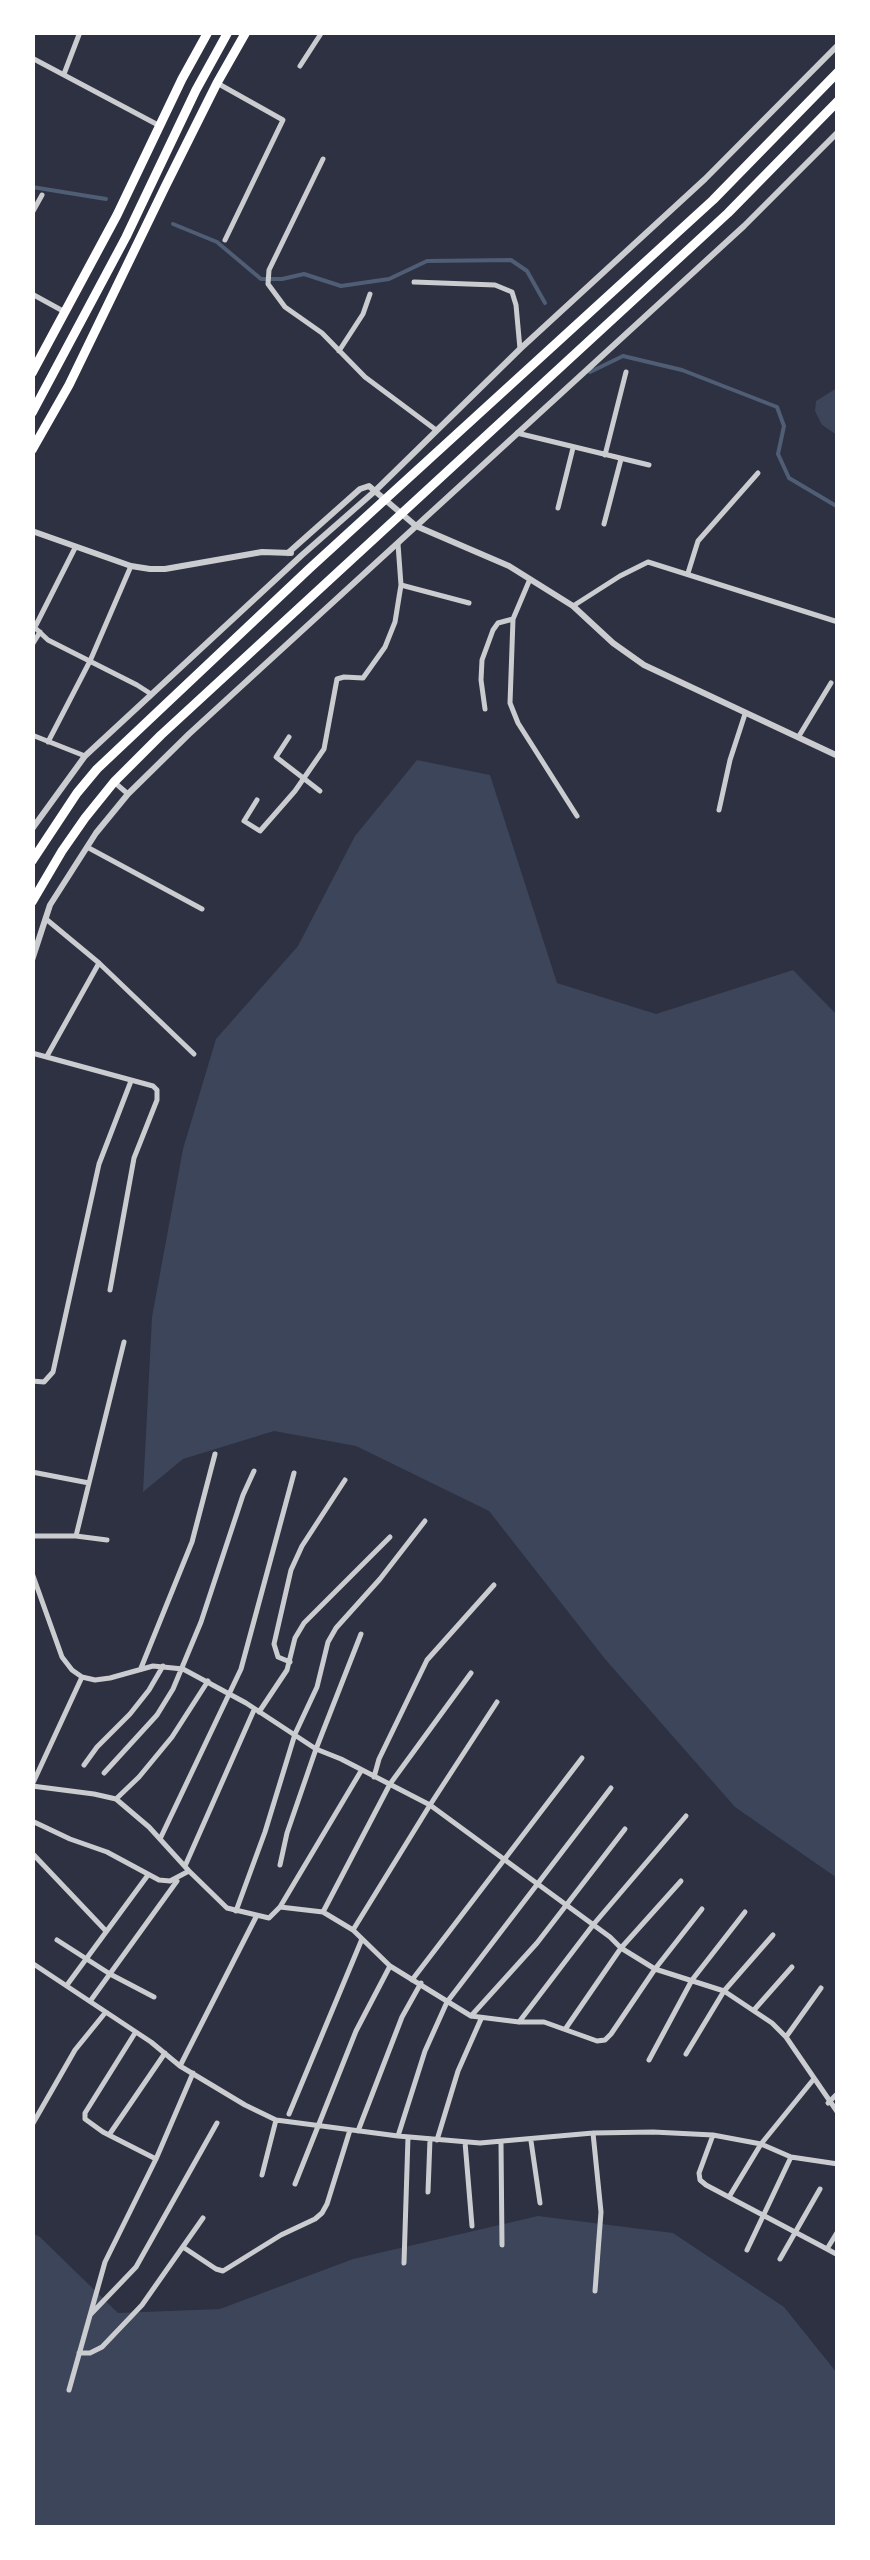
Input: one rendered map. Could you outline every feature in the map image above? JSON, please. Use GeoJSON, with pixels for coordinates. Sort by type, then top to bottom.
{"type":"FeatureCollection","features":[{"type":"Feature","properties":{"kind":"main road"},"geometry":{"type":"LineString","coordinates":[[32,373],[117,215],[208,32]]}},
{"type":"Feature","properties":{"kind":"main road"},"geometry":{"type":"LineString","coordinates":[[32,413],[126,237],[228,32]]}},
{"type":"Feature","properties":{"kind":"main road"},"geometry":{"type":"LineString","coordinates":[[32,450],[82,360],[217,83],[246,32]]}},
{"type":"Feature","properties":{"kind":"main road"},"geometry":{"type":"LineString","coordinates":[[32,861],[97,768],[713,200],[838,72]]}},
{"type":"Feature","properties":{"kind":"main road"},"geometry":{"type":"LineString","coordinates":[[32,902],[62,851],[114,782],[160,735],[728,213],[838,101]]}},
{"type":"Feature","properties":{"kind":"street"},"geometry":{"type":"LineString","coordinates":[[64,74],[80,32]]}},
{"type":"Feature","properties":{"kind":"street"},"geometry":{"type":"LineString","coordinates":[[300,66],[322,32]]}},
{"type":"Feature","properties":{"kind":"street"},"geometry":{"type":"LineString","coordinates":[[32,830],[85,756],[375,491],[705,179],[838,45]]}},
{"type":"Feature","properties":{"kind":"street"},"geometry":{"type":"LineString","coordinates":[[32,58],[160,126]]}},
{"type":"Feature","properties":{"kind":"street"},"geometry":{"type":"LineString","coordinates":[[217,83],[283,120],[226,240]]}},
{"type":"Feature","properties":{"kind":"street"},"geometry":{"type":"LineString","coordinates":[[32,960],[50,905],[87,846],[128,794],[744,226],[838,132]]}},
{"type":"Feature","properties":{"kind":"street"},"geometry":{"type":"LineString","coordinates":[[323,159],[268,274],[268,284],[285,307],[322,333],[365,377],[437,430]]}},
{"type":"Feature","properties":{"kind":"street"},"geometry":{"type":"LineString","coordinates":[[32,213],[42,194]]}},
{"type":"Feature","properties":{"kind":"street"},"geometry":{"type":"LineString","coordinates":[[414,282],[495,286],[512,292],[520,350]]}},
{"type":"Feature","properties":{"kind":"street"},"geometry":{"type":"LineString","coordinates":[[32,294],[66,313]]}},
{"type":"Feature","properties":{"kind":"street"},"geometry":{"type":"LineString","coordinates":[[339,351],[370,294]]}},
{"type":"Feature","properties":{"kind":"street"},"geometry":{"type":"LineString","coordinates":[[605,455],[626,372]]}},
{"type":"Feature","properties":{"kind":"street"},"geometry":{"type":"LineString","coordinates":[[517,433],[649,464]]}},
{"type":"Feature","properties":{"kind":"street"},"geometry":{"type":"LineString","coordinates":[[558,508],[572,448]]}},
{"type":"Feature","properties":{"kind":"street"},"geometry":{"type":"LineString","coordinates":[[604,524],[621,458]]}},
{"type":"Feature","properties":{"kind":"street"},"geometry":{"type":"LineString","coordinates":[[688,573],[698,541],[758,473]]}},
{"type":"Feature","properties":{"kind":"street"},"geometry":{"type":"LineString","coordinates":[[288,552],[360,489],[369,486],[416,526],[509,566],[573,606],[644,665],[744,714],[836,752]]}},
{"type":"Feature","properties":{"kind":"street"},"geometry":{"type":"LineString","coordinates":[[32,531],[131,566],[165,569],[262,552],[302,556]]}},
{"type":"Feature","properties":{"kind":"street"},"geometry":{"type":"LineString","coordinates":[[257,800],[244,821],[260,831],[304,778],[326,744],[336,679],[359,679],[366,674],[388,641],[402,585],[398,544]]}},
{"type":"Feature","properties":{"kind":"street"},"geometry":{"type":"LineString","coordinates":[[32,645],[36,628],[75,548]]}},
{"type":"Feature","properties":{"kind":"street"},"geometry":{"type":"LineString","coordinates":[[573,606],[648,562],[838,622]]}},
{"type":"Feature","properties":{"kind":"street"},"geometry":{"type":"LineString","coordinates":[[48,742],[90,661],[131,566]]}},
{"type":"Feature","properties":{"kind":"street"},"geometry":{"type":"LineString","coordinates":[[530,579],[513,619],[509,690],[513,713],[577,816]]}},
{"type":"Feature","properties":{"kind":"street"},"geometry":{"type":"LineString","coordinates":[[402,585],[470,603]]}},
{"type":"Feature","properties":{"kind":"street"},"geometry":{"type":"LineString","coordinates":[[485,709],[482,660],[498,623],[513,619]]}},
{"type":"Feature","properties":{"kind":"street"},"geometry":{"type":"LineString","coordinates":[[36,628],[48,640],[151,694]]}},
{"type":"Feature","properties":{"kind":"street"},"geometry":{"type":"LineString","coordinates":[[798,738],[830,683]]}},
{"type":"Feature","properties":{"kind":"street"},"geometry":{"type":"LineString","coordinates":[[719,810],[744,714]]}},
{"type":"Feature","properties":{"kind":"street"},"geometry":{"type":"LineString","coordinates":[[32,735],[85,756]]}},
{"type":"Feature","properties":{"kind":"street"},"geometry":{"type":"LineString","coordinates":[[289,737],[276,757],[320,791]]}},
{"type":"Feature","properties":{"kind":"street"},"geometry":{"type":"LineString","coordinates":[[114,782],[128,794]]}},
{"type":"Feature","properties":{"kind":"street"},"geometry":{"type":"LineString","coordinates":[[87,846],[202,909]]}},
{"type":"Feature","properties":{"kind":"street"},"geometry":{"type":"LineString","coordinates":[[46,918],[194,1054]]}},
{"type":"Feature","properties":{"kind":"street"},"geometry":{"type":"LineString","coordinates":[[46,1057],[99,963]]}},
{"type":"Feature","properties":{"kind":"street"},"geometry":{"type":"LineString","coordinates":[[32,1053],[158,1090],[134,1158],[110,1290]]}},
{"type":"Feature","properties":{"kind":"street"},"geometry":{"type":"LineString","coordinates":[[32,1381],[44,1382],[53,1372],[99,1164],[132,1080]]}},
{"type":"Feature","properties":{"kind":"street"},"geometry":{"type":"LineString","coordinates":[[76,1536],[124,1342]]}},
{"type":"Feature","properties":{"kind":"street"},"geometry":{"type":"LineString","coordinates":[[141,1668],[192,1542],[216,1454]]}},
{"type":"Feature","properties":{"kind":"street"},"geometry":{"type":"LineString","coordinates":[[104,1773],[157,1715],[183,1669],[254,1471]]}},
{"type":"Feature","properties":{"kind":"street"},"geometry":{"type":"LineString","coordinates":[[32,1472],[89,1483]]}},
{"type":"Feature","properties":{"kind":"street"},"geometry":{"type":"LineString","coordinates":[[160,1839],[231,1694],[246,1653],[294,1473]]}},
{"type":"Feature","properties":{"kind":"street"},"geometry":{"type":"LineString","coordinates":[[290,1662],[278,1657],[274,1644],[291,1570],[345,1480]]}},
{"type":"Feature","properties":{"kind":"street"},"geometry":{"type":"LineString","coordinates":[[236,1911],[295,1734],[317,1687],[328,1642],[426,1521]]}},
{"type":"Feature","properties":{"kind":"street"},"geometry":{"type":"LineString","coordinates":[[32,1536],[106,1540]]}},
{"type":"Feature","properties":{"kind":"street"},"geometry":{"type":"LineString","coordinates":[[91,2000],[187,1868],[256,1711],[290,1662],[295,1638],[304,1624],[390,1537]]}},
{"type":"Feature","properties":{"kind":"street"},"geometry":{"type":"LineString","coordinates":[[32,1572],[62,1657],[82,1677],[110,1678],[163,1666],[183,1669],[231,1694],[316,1749],[430,1804],[621,1948],[655,1969],[724,1991],[772,2023],[786,2037],[838,2113]]}},
{"type":"Feature","properties":{"kind":"street"},"geometry":{"type":"LineString","coordinates":[[374,1777],[378,1759],[427,1660],[494,1585]]}},
{"type":"Feature","properties":{"kind":"street"},"geometry":{"type":"LineString","coordinates":[[280,1865],[316,1749],[361,1634]]}},
{"type":"Feature","properties":{"kind":"street"},"geometry":{"type":"LineString","coordinates":[[84,1764],[130,1714],[163,1666]]}},
{"type":"Feature","properties":{"kind":"street"},"geometry":{"type":"LineString","coordinates":[[323,1912],[390,1784],[471,1674]]}},
{"type":"Feature","properties":{"kind":"street"},"geometry":{"type":"LineString","coordinates":[[82,1677],[32,1785],[116,1799],[227,1908],[269,1918],[280,1907],[361,1771]]}},
{"type":"Feature","properties":{"kind":"street"},"geometry":{"type":"LineString","coordinates":[[116,1799],[172,1737],[208,1682]]}},
{"type":"Feature","properties":{"kind":"street"},"geometry":{"type":"LineString","coordinates":[[353,1930],[497,1702]]}},
{"type":"Feature","properties":{"kind":"street"},"geometry":{"type":"LineString","coordinates":[[412,1980],[582,1758]]}},
{"type":"Feature","properties":{"kind":"street"},"geometry":{"type":"LineString","coordinates":[[398,2136],[425,2052],[447,2002],[612,1788]]}},
{"type":"Feature","properties":{"kind":"street"},"geometry":{"type":"LineString","coordinates":[[519,2022],[686,1816]]}},
{"type":"Feature","properties":{"kind":"street"},"geometry":{"type":"LineString","coordinates":[[32,1822],[107,1852],[148,1875],[165,1881],[179,1878]]}},
{"type":"Feature","properties":{"kind":"street"},"geometry":{"type":"LineString","coordinates":[[471,2016],[537,1944],[625,1829]]}},
{"type":"Feature","properties":{"kind":"street"},"geometry":{"type":"LineString","coordinates":[[32,1853],[106,1931]]}},
{"type":"Feature","properties":{"kind":"street"},"geometry":{"type":"LineString","coordinates":[[67,1986],[148,1875]]}},
{"type":"Feature","properties":{"kind":"street"},"geometry":{"type":"LineString","coordinates":[[566,2028],[621,1948],[681,1880]]}},
{"type":"Feature","properties":{"kind":"street"},"geometry":{"type":"LineString","coordinates":[[280,1907],[323,1912],[353,1930],[390,1966],[471,2016],[544,2022],[604,2040],[702,1909]]}},
{"type":"Feature","properties":{"kind":"street"},"geometry":{"type":"LineString","coordinates":[[649,2060],[692,1980],[745,1912]]}},
{"type":"Feature","properties":{"kind":"street"},"geometry":{"type":"LineString","coordinates":[[180,2066],[256,1917]]}},
{"type":"Feature","properties":{"kind":"street"},"geometry":{"type":"LineString","coordinates":[[686,2054],[724,1991],[772,1935]]}},
{"type":"Feature","properties":{"kind":"street"},"geometry":{"type":"LineString","coordinates":[[290,2114],[362,1939]]}},
{"type":"Feature","properties":{"kind":"street"},"geometry":{"type":"LineString","coordinates":[[57,1940],[154,1997]]}},
{"type":"Feature","properties":{"kind":"street"},"geometry":{"type":"LineString","coordinates":[[33,1963],[180,2066],[276,2120],[465,2142],[653,2132],[713,2135],[838,2164]]}},
{"type":"Feature","properties":{"kind":"street"},"geometry":{"type":"LineString","coordinates":[[295,2184],[356,2031],[390,1966]]}},
{"type":"Feature","properties":{"kind":"street"},"geometry":{"type":"LineString","coordinates":[[754,2010],[792,1967]]}},
{"type":"Feature","properties":{"kind":"street"},"geometry":{"type":"LineString","coordinates":[[183,2247],[223,2270],[322,2213],[402,2016],[421,1984]]}},
{"type":"Feature","properties":{"kind":"street"},"geometry":{"type":"LineString","coordinates":[[786,2037],[821,1988]]}},
{"type":"Feature","properties":{"kind":"street"},"geometry":{"type":"LineString","coordinates":[[32,2125],[75,2050],[105,2013]]}},
{"type":"Feature","properties":{"kind":"street"},"geometry":{"type":"LineString","coordinates":[[428,2192],[434,2139],[481,2019]]}},
{"type":"Feature","properties":{"kind":"street"},"geometry":{"type":"LineString","coordinates":[[135,2032],[85,2118],[156,2159]]}},
{"type":"Feature","properties":{"kind":"street"},"geometry":{"type":"LineString","coordinates":[[109,2135],[165,2053]]}},
{"type":"Feature","properties":{"kind":"street"},"geometry":{"type":"LineString","coordinates":[[69,2390],[105,2262],[156,2159],[192,2073]]}},
{"type":"Feature","properties":{"kind":"street"},"geometry":{"type":"LineString","coordinates":[[729,2196],[761,2144],[814,2080]]}},
{"type":"Feature","properties":{"kind":"street"},"geometry":{"type":"LineString","coordinates":[[828,2103],[838,2093]]}},
{"type":"Feature","properties":{"kind":"street"},"geometry":{"type":"LineString","coordinates":[[32,2102],[42,2110]]}},
{"type":"Feature","properties":{"kind":"street"},"geometry":{"type":"LineString","coordinates":[[262,2174],[276,2120]]}},
{"type":"Feature","properties":{"kind":"street"},"geometry":{"type":"LineString","coordinates":[[90,2316],[136,2266],[218,2123]]}},
{"type":"Feature","properties":{"kind":"street"},"geometry":{"type":"LineString","coordinates":[[593,2134],[601,2212],[595,2291]]}},
{"type":"Feature","properties":{"kind":"street"},"geometry":{"type":"LineString","coordinates":[[713,2135],[700,2180],[838,2255]]}},
{"type":"Feature","properties":{"kind":"street"},"geometry":{"type":"LineString","coordinates":[[404,2263],[408,2137]]}},
{"type":"Feature","properties":{"kind":"street"},"geometry":{"type":"LineString","coordinates":[[531,2140],[540,2203]]}},
{"type":"Feature","properties":{"kind":"street"},"geometry":{"type":"LineString","coordinates":[[465,2142],[472,2226]]}},
{"type":"Feature","properties":{"kind":"street"},"geometry":{"type":"LineString","coordinates":[[501,2143],[502,2244]]}},
{"type":"Feature","properties":{"kind":"street"},"geometry":{"type":"LineString","coordinates":[[747,2250],[791,2156]]}},
{"type":"Feature","properties":{"kind":"street"},"geometry":{"type":"LineString","coordinates":[[780,2260],[820,2190]]}},
{"type":"Feature","properties":{"kind":"street"},"geometry":{"type":"LineString","coordinates":[[80,2352],[90,2353],[102,2347],[142,2304],[204,2218]]}},
{"type":"Feature","properties":{"kind":"street"},"geometry":{"type":"LineString","coordinates":[[827,2248],[838,2231]]}},
{"type":"Feature","properties":{"kind":"shaded area"},"geometry":{"type":"Polygon","coordinates":[[[837,388],[837,435],[822,425],[815,411],[816,401],[837,388]]]}},
{"type":"Feature","properties":{"kind":"shaded area"},"geometry":{"type":"Polygon","coordinates":[[[417,760],[490,775],[557,983],[656,1014],[793,970],[837,1015],[837,1878],[735,1807],[605,1659],[489,1511],[356,1446],[274,1431],[183,1459],[143,1492],[152,1317],[183,1149],[216,1039],[298,946],[355,836],[417,760]]]}},
{"type":"Feature","properties":{"kind":"shaded area"},"geometry":{"type":"Polygon","coordinates":[[[538,2216],[673,2233],[784,2307],[837,2373],[837,2527],[33,2527],[32,2233],[118,2313],[220,2309],[353,2259],[538,2216]]]}},
{"type":"Feature","properties":{"kind":"waterway"},"geometry":{"type":"LineString","coordinates":[[32,187],[106,199]]}},
{"type":"Feature","properties":{"kind":"waterway"},"geometry":{"type":"LineString","coordinates":[[173,224],[217,242],[261,279],[304,274],[341,286],[389,279],[427,261],[511,260],[527,271],[545,303]]}},
{"type":"Feature","properties":{"kind":"waterway"},"geometry":{"type":"LineString","coordinates":[[590,372],[623,356],[682,370],[777,407],[784,426],[778,454],[789,478],[838,507]]}}]}
